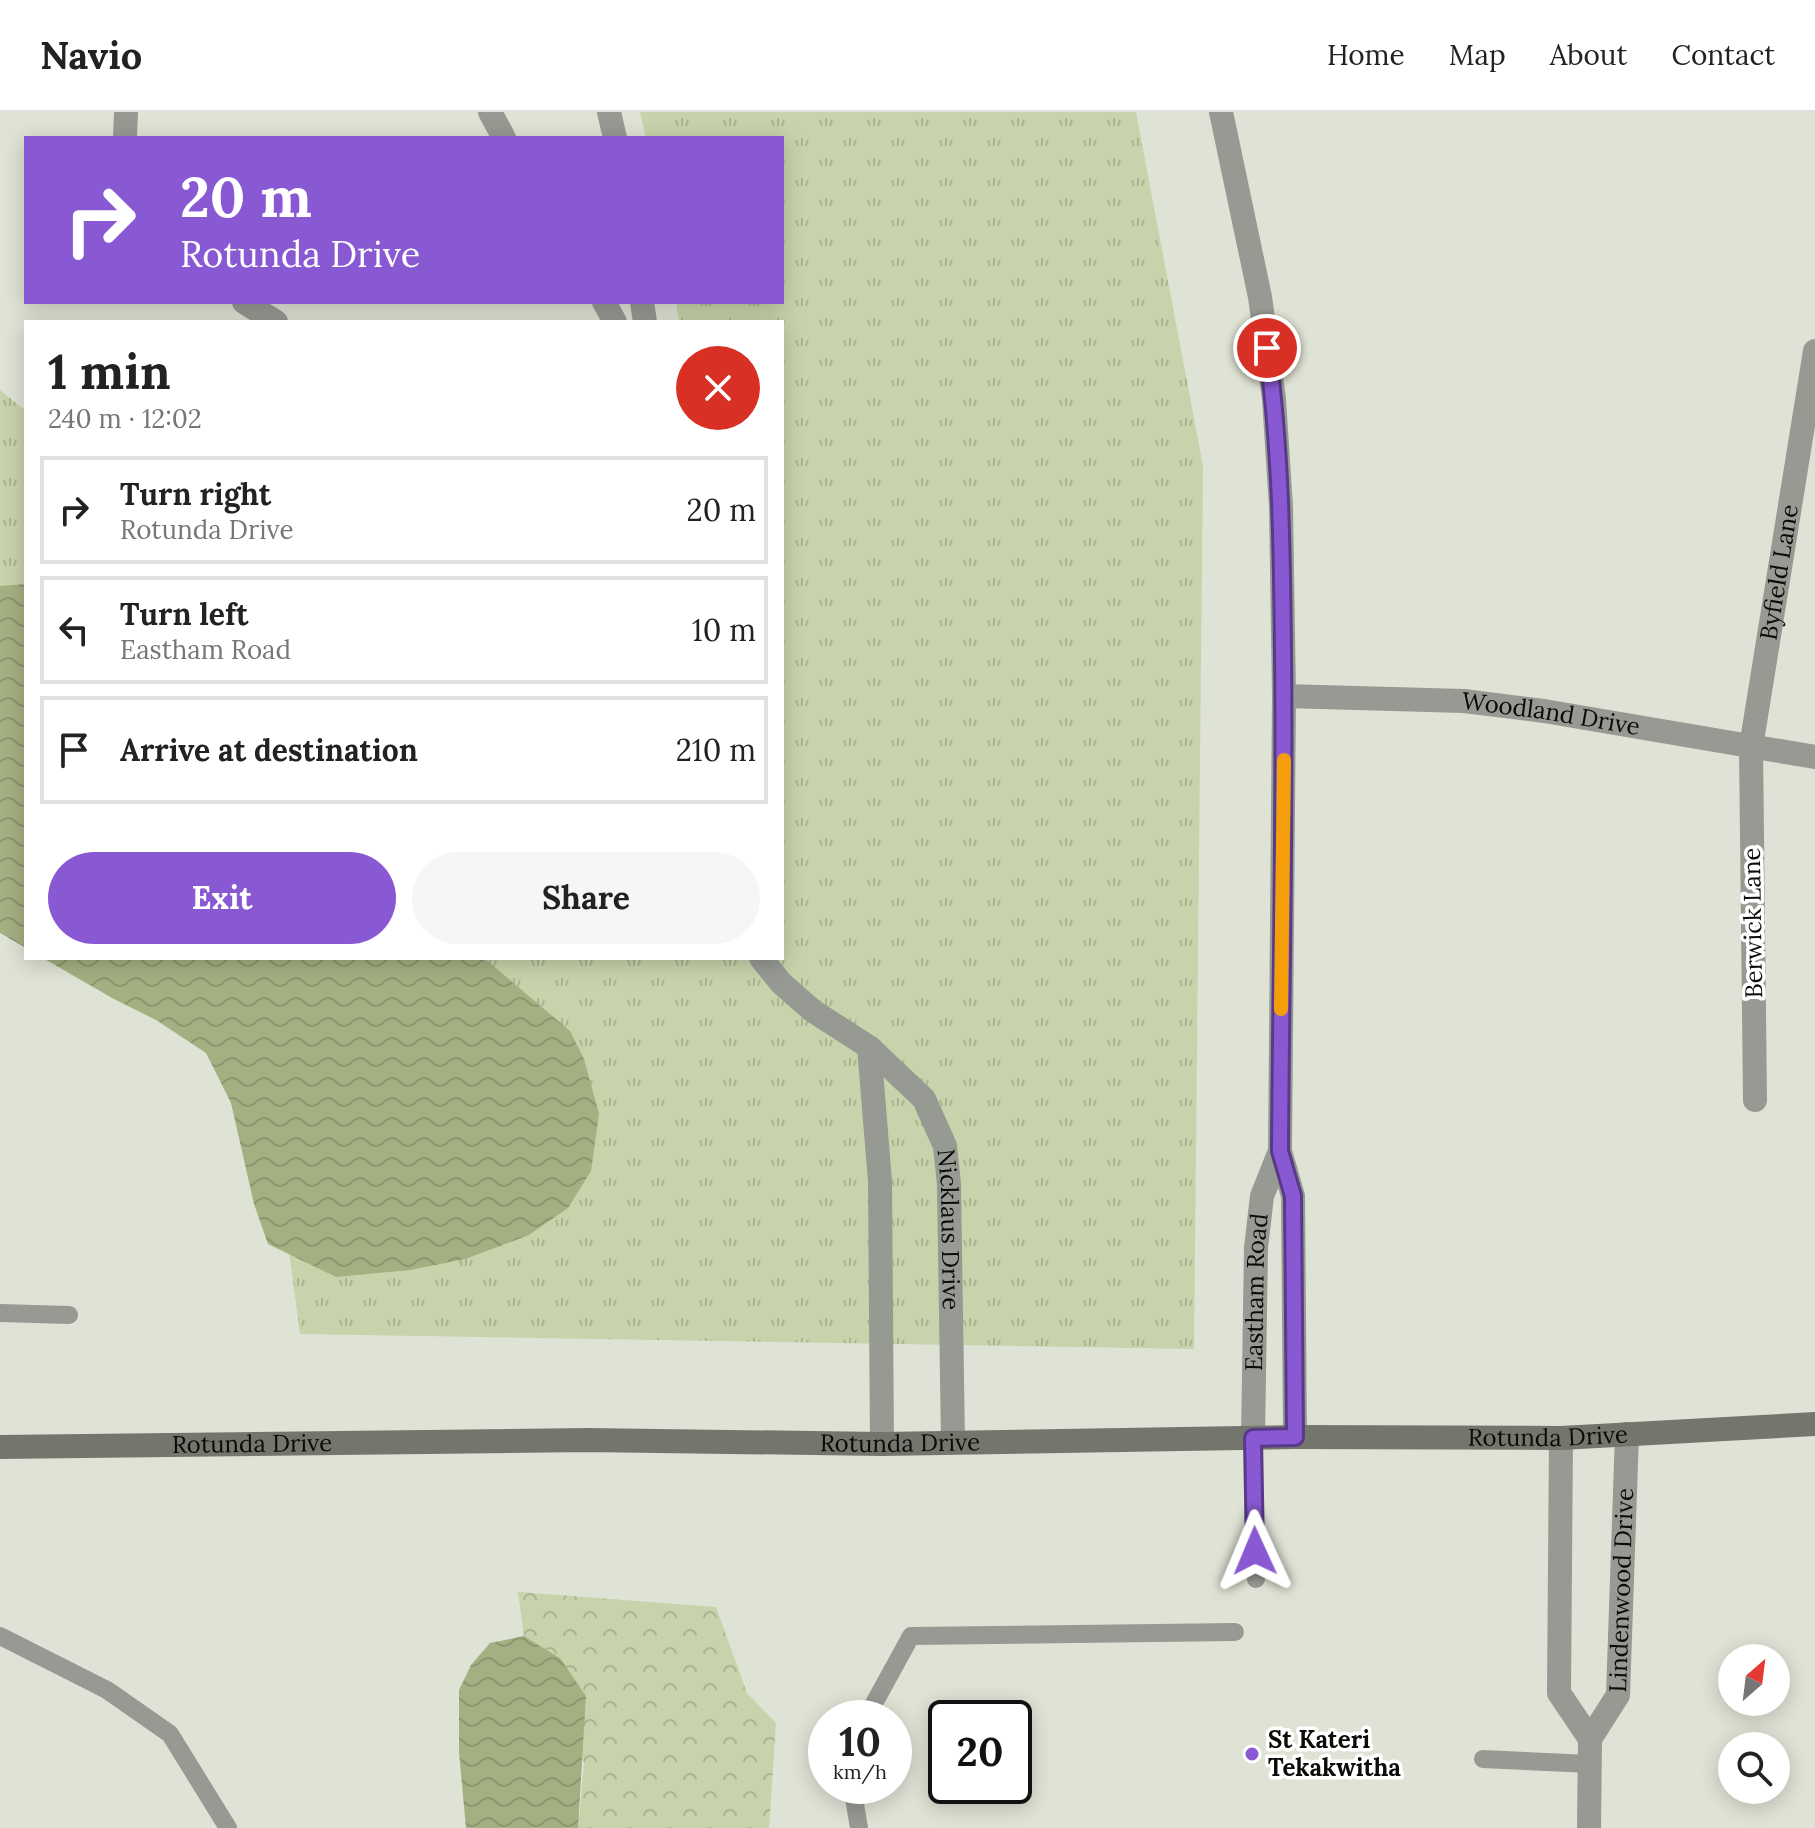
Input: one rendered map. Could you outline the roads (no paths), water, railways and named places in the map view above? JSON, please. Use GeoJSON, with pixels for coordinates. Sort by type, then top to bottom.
{"type":"FeatureCollection","features":[{"type":"Feature","properties":{"kind":"main road","name":"Rotunda Drive"},"geometry":{"type":"LineString","coordinates":[[0,1447],[572,1440],[882,1444],[1295,1437],[1561,1438],[1810,1426]]}},
{"type":"Feature","properties":{"kind":"street"},"geometry":{"type":"LineString","coordinates":[[125,136],[126,112]]}},
{"type":"Feature","properties":{"kind":"street"},"geometry":{"type":"LineString","coordinates":[[490,112],[503,136]]}},
{"type":"Feature","properties":{"kind":"street"},"geometry":{"type":"LineString","coordinates":[[609,112],[615,136]]}},
{"type":"Feature","properties":{"kind":"street","name":"Eastham Road"},"geometry":{"type":"LineString","coordinates":[[1221,112],[1260,297],[1274,399],[1281,507],[1284,696],[1280,1151],[1293,1196],[1295,1437]]}},
{"type":"Feature","properties":{"kind":"street"},"geometry":{"type":"LineString","coordinates":[[247,304],[273,320]]}},
{"type":"Feature","properties":{"kind":"street","name":"Byfield Lane"},"geometry":{"type":"LineString","coordinates":[[1751,747],[1815,351]]}},
{"type":"Feature","properties":{"kind":"street","name":"Woodland Drive"},"geometry":{"type":"LineString","coordinates":[[1284,696],[1464,701],[1544,711],[1815,757]]}},
{"type":"Feature","properties":{"kind":"street","name":"Berwick Lane"},"geometry":{"type":"LineString","coordinates":[[1751,747],[1755,1100]]}},
{"type":"Feature","properties":{"kind":"street","name":"Nicklaus Drive"},"geometry":{"type":"LineString","coordinates":[[763,960],[781,983],[813,1011],[869,1047],[924,1099],[945,1146],[949,1184],[953,1442]]}},
{"type":"Feature","properties":{"kind":"street"},"geometry":{"type":"LineString","coordinates":[[869,1047],[880,1181],[882,1444]]}},
{"type":"Feature","properties":{"kind":"street","name":"Eastham Road"},"geometry":{"type":"LineString","coordinates":[[1253,1438],[1256,1248],[1262,1196],[1280,1151]]}},
{"type":"Feature","properties":{"kind":"street","name":"Lindenwood Drive"},"geometry":{"type":"LineString","coordinates":[[1590,1751],[1618,1695],[1627,1434]]}},
{"type":"Feature","properties":{"kind":"street","name":"Lindenwood Drive"},"geometry":{"type":"LineString","coordinates":[[1561,1438],[1559,1693],[1590,1751]]}},
{"type":"Feature","properties":{"kind":"street"},"geometry":{"type":"LineString","coordinates":[[1589,1828],[1590,1751]]}},
{"type":"Feature","properties":{"kind":"lane"},"geometry":{"type":"LineString","coordinates":[[0,1313],[69,1315]]}},
{"type":"Feature","properties":{"kind":"lane"},"geometry":{"type":"LineString","coordinates":[[1253,1438],[1256,1579]]}},
{"type":"Feature","properties":{"kind":"lane"},"geometry":{"type":"LineString","coordinates":[[876,1700],[911,1636],[1235,1632]]}},
{"type":"Feature","properties":{"kind":"lane"},"geometry":{"type":"LineString","coordinates":[[0,1636],[107,1690],[170,1734],[228,1828]]}},
{"type":"Feature","properties":{"kind":"lane"},"geometry":{"type":"LineString","coordinates":[[1483,1759],[1590,1751]]}},
{"type":"Feature","properties":{"kind":"lane"},"geometry":{"type":"LineString","coordinates":[[855,1804],[859,1828]]}},
{"type":"Feature","properties":{"kind":"water"},"geometry":{"type":"Polygon","coordinates":[[[24,584],[24,947],[0,933],[0,586],[24,584]]]}},
{"type":"Feature","properties":{"kind":"water"},"geometry":{"type":"Polygon","coordinates":[[[46,960],[486,960],[570,1031],[584,1059],[599,1114],[591,1171],[568,1208],[529,1235],[465,1259],[410,1270],[336,1277],[268,1244],[254,1204],[231,1103],[206,1053],[156,1020],[46,960]]]}},
{"type":"Feature","properties":{"kind":"water"},"geometry":{"type":"Polygon","coordinates":[[[524,1636],[560,1658],[586,1696],[578,1828],[466,1828],[459,1752],[459,1690],[471,1665],[490,1643],[524,1636]]]}},
{"type":"Feature","properties":{"kind":"place","name":"St Kateri Tekakwitha"},"geometry":{"type":"Point","coordinates":[1252,1754]}}]}
